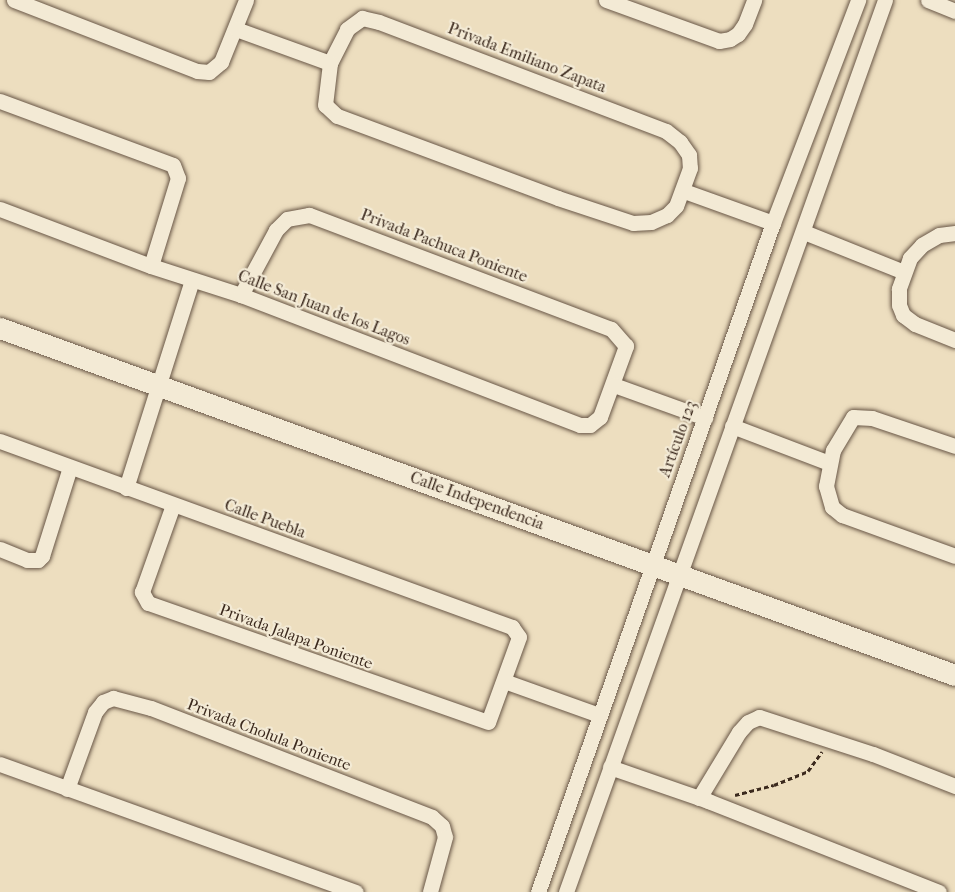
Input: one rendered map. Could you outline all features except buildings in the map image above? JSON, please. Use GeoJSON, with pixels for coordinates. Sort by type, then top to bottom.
{"type":"FeatureCollection","features":[{"type":"Feature","properties":{"kind":"street"},"geometry":{"type":"LineString","coordinates":[[14,0],[197,70],[209,72],[221,62],[246,0]]}},
{"type":"Feature","properties":{"kind":"street"},"geometry":{"type":"LineString","coordinates":[[606,0],[719,40],[730,39],[738,34],[745,24],[754,0]]}},
{"type":"Feature","properties":{"kind":"street","name":"Artículo 123"},"geometry":{"type":"LineString","coordinates":[[538,892],[773,223],[858,0]]}},
{"type":"Feature","properties":{"kind":"street"},"geometry":{"type":"LineString","coordinates":[[566,892],[678,575],[804,232],[885,0]]}},
{"type":"Feature","properties":{"kind":"street"},"geometry":{"type":"LineString","coordinates":[[928,0],[955,11]]}},
{"type":"Feature","properties":{"kind":"street","name":"Privada Emiliano Zapata"},"geometry":{"type":"LineString","coordinates":[[362,18],[379,22],[666,131],[680,142],[689,155],[690,168],[684,190],[676,206],[667,215],[651,222],[633,223],[558,198],[337,116],[325,105],[330,63],[341,38],[353,23],[362,18]]}},
{"type":"Feature","properties":{"kind":"street"},"geometry":{"type":"LineString","coordinates":[[236,29],[277,46],[330,63]]}},
{"type":"Feature","properties":{"kind":"street"},"geometry":{"type":"LineString","coordinates":[[0,101],[165,161],[176,169],[178,178],[151,266]]}},
{"type":"Feature","properties":{"kind":"street"},"geometry":{"type":"LineString","coordinates":[[684,190],[773,223]]}},
{"type":"Feature","properties":{"kind":"street","name":"Calle San Juan de los Lagos"},"geometry":{"type":"LineString","coordinates":[[0,209],[151,266],[241,295],[580,425],[596,423],[614,385]]}},
{"type":"Feature","properties":{"kind":"street","name":"Privada Pachuca Poniente"},"geometry":{"type":"LineString","coordinates":[[241,295],[276,230],[287,219],[309,215],[611,329],[626,346],[614,385]]}},
{"type":"Feature","properties":{"kind":"street"},"geometry":{"type":"LineString","coordinates":[[804,232],[904,272]]}},
{"type":"Feature","properties":{"kind":"street"},"geometry":{"type":"LineString","coordinates":[[955,233],[939,235],[922,245],[910,258],[899,289],[899,304],[903,315],[915,324],[955,340]]}},
{"type":"Feature","properties":{"kind":"street"},"geometry":{"type":"LineString","coordinates":[[126,488],[192,280]]}},
{"type":"Feature","properties":{"kind":"street","name":"Calle Independencia"},"geometry":{"type":"LineString","coordinates":[[0,328],[955,675]]}},
{"type":"Feature","properties":{"kind":"street"},"geometry":{"type":"LineString","coordinates":[[614,385],[705,418]]}},
{"type":"Feature","properties":{"kind":"street"},"geometry":{"type":"LineString","coordinates":[[955,446],[862,416],[853,417],[838,438],[829,463],[826,486],[828,499],[837,511],[855,521],[955,556]]}},
{"type":"Feature","properties":{"kind":"street"},"geometry":{"type":"LineString","coordinates":[[732,426],[829,463]]}},
{"type":"Feature","properties":{"kind":"street","name":"Calle Puebla"},"geometry":{"type":"LineString","coordinates":[[0,441],[512,627],[519,637],[504,681]]}},
{"type":"Feature","properties":{"kind":"street"},"geometry":{"type":"LineString","coordinates":[[0,549],[27,560],[38,560],[42,556],[70,467]]}},
{"type":"Feature","properties":{"kind":"street","name":"Privada Jalapa Poniente"},"geometry":{"type":"LineString","coordinates":[[173,505],[142,592],[148,603],[484,723],[491,717],[504,681]]}},
{"type":"Feature","properties":{"kind":"street"},"geometry":{"type":"LineString","coordinates":[[504,681],[599,715]]}},
{"type":"Feature","properties":{"kind":"street","name":"Privada Cholula Poniente"},"geometry":{"type":"LineString","coordinates":[[67,789],[95,712],[103,702],[114,698],[151,708],[438,821],[445,831],[445,837],[430,892]]}},
{"type":"Feature","properties":{"kind":"street"},"geometry":{"type":"LineString","coordinates":[[704,799],[740,732],[748,722],[759,717],[835,741],[955,786]]}},
{"type":"Feature","properties":{"kind":"street"},"geometry":{"type":"LineString","coordinates":[[0,764],[356,892]]}},
{"type":"Feature","properties":{"kind":"street"},"geometry":{"type":"LineString","coordinates":[[610,766],[704,799],[939,892]]}},
{"type":"Feature","properties":{"kind":"path"},"geometry":{"type":"LineString","coordinates":[[704,799],[774,785],[808,771],[820,754],[835,741]]}}]}
